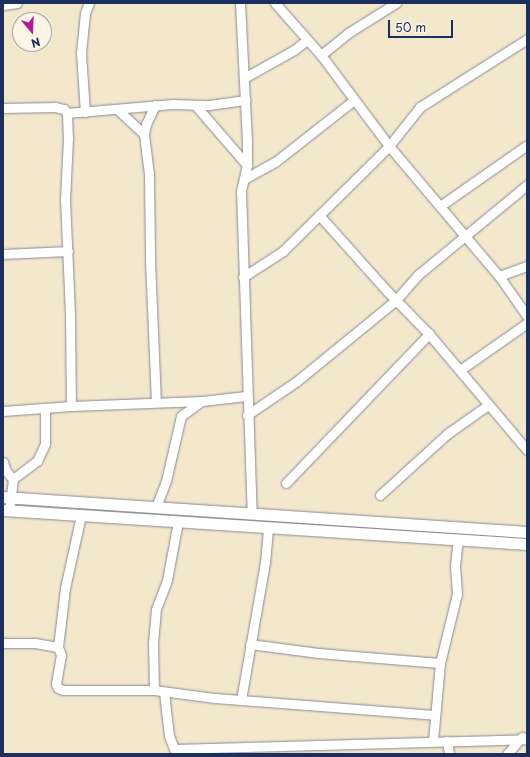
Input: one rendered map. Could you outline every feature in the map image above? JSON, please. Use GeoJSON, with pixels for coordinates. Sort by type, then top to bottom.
{"type":"FeatureCollection","features":[{"type":"Feature","properties":{"kind":"main road"},"geometry":{"type":"LineString","coordinates":[[7,497],[527,532]]}},
{"type":"Feature","properties":{"kind":"main road"},"geometry":{"type":"LineString","coordinates":[[6,510],[527,544]]}},
{"type":"Feature","properties":{"kind":"street"},"geometry":{"type":"LineString","coordinates":[[3,5],[17,3]]}},
{"type":"Feature","properties":{"kind":"street"},"geometry":{"type":"LineString","coordinates":[[85,112],[81,53],[85,13],[89,3]]}},
{"type":"Feature","properties":{"kind":"street"},"geometry":{"type":"LineString","coordinates":[[240,3],[246,100],[247,164],[241,191],[246,396],[252,514]]}},
{"type":"Feature","properties":{"kind":"street"},"geometry":{"type":"LineString","coordinates":[[275,3],[321,55],[389,146],[440,206],[463,236],[499,276],[527,316]]}},
{"type":"Feature","properties":{"kind":"street"},"geometry":{"type":"LineString","coordinates":[[321,55],[348,33],[396,3]]}},
{"type":"Feature","properties":{"kind":"street"},"geometry":{"type":"LineString","coordinates":[[243,277],[283,252],[389,146],[420,107],[527,39]]}},
{"type":"Feature","properties":{"kind":"street"},"geometry":{"type":"LineString","coordinates":[[244,78],[294,50],[307,40]]}},
{"type":"Feature","properties":{"kind":"street"},"geometry":{"type":"LineString","coordinates":[[67,113],[173,104],[196,106],[246,100]]}},
{"type":"Feature","properties":{"kind":"street"},"geometry":{"type":"LineString","coordinates":[[244,179],[275,162],[354,100]]}},
{"type":"Feature","properties":{"kind":"street"},"geometry":{"type":"LineString","coordinates":[[155,106],[146,124],[144,134],[149,173],[150,260],[156,402]]}},
{"type":"Feature","properties":{"kind":"street"},"geometry":{"type":"LineString","coordinates":[[196,106],[247,164]]}},
{"type":"Feature","properties":{"kind":"street"},"geometry":{"type":"LineString","coordinates":[[3,108],[55,107],[64,109],[67,113],[68,138],[65,199],[68,251],[70,406]]}},
{"type":"Feature","properties":{"kind":"street"},"geometry":{"type":"LineString","coordinates":[[118,109],[144,134]]}},
{"type":"Feature","properties":{"kind":"street"},"geometry":{"type":"LineString","coordinates":[[440,206],[527,145]]}},
{"type":"Feature","properties":{"kind":"street"},"geometry":{"type":"LineString","coordinates":[[247,415],[297,381],[396,300],[419,274],[463,236],[527,185]]}},
{"type":"Feature","properties":{"kind":"street"},"geometry":{"type":"LineString","coordinates":[[319,215],[429,334],[527,450]]}},
{"type":"Feature","properties":{"kind":"street"},"geometry":{"type":"LineString","coordinates":[[3,254],[68,251]]}},
{"type":"Feature","properties":{"kind":"street"},"geometry":{"type":"LineString","coordinates":[[499,276],[527,266]]}},
{"type":"Feature","properties":{"kind":"street"},"geometry":{"type":"LineString","coordinates":[[460,370],[527,323]]}},
{"type":"Feature","properties":{"kind":"street"},"geometry":{"type":"LineString","coordinates":[[286,483],[429,334]]}},
{"type":"Feature","properties":{"kind":"street"},"geometry":{"type":"LineString","coordinates":[[3,405],[3,411],[70,406],[202,401],[246,396]]}},
{"type":"Feature","properties":{"kind":"street"},"geometry":{"type":"LineString","coordinates":[[172,401],[181,416]]}},
{"type":"Feature","properties":{"kind":"street"},"geometry":{"type":"LineString","coordinates":[[156,507],[166,481],[181,416],[202,401]]}},
{"type":"Feature","properties":{"kind":"street"},"geometry":{"type":"LineString","coordinates":[[380,495],[447,434],[488,405]]}},
{"type":"Feature","properties":{"kind":"street"},"geometry":{"type":"LineString","coordinates":[[6,510],[7,497],[13,479],[37,461],[45,444],[45,408]]}},
{"type":"Feature","properties":{"kind":"street"},"geometry":{"type":"LineString","coordinates":[[3,462],[6,471],[13,479]]}},
{"type":"Feature","properties":{"kind":"street"},"geometry":{"type":"LineString","coordinates":[[81,515],[65,588],[58,647],[61,655],[56,684],[58,688],[63,690],[154,690],[241,700],[434,715]]}},
{"type":"Feature","properties":{"kind":"street"},"geometry":{"type":"LineString","coordinates":[[154,690],[153,643],[156,609],[167,580],[178,522]]}},
{"type":"Feature","properties":{"kind":"street"},"geometry":{"type":"LineString","coordinates":[[241,700],[265,563],[268,527]]}},
{"type":"Feature","properties":{"kind":"street"},"geometry":{"type":"LineString","coordinates":[[432,741],[440,663],[457,594],[455,566],[458,539]]}},
{"type":"Feature","properties":{"kind":"street"},"geometry":{"type":"LineString","coordinates":[[3,643],[35,643],[58,647]]}},
{"type":"Feature","properties":{"kind":"street"},"geometry":{"type":"LineString","coordinates":[[250,644],[318,653],[440,663]]}},
{"type":"Feature","properties":{"kind":"street"},"geometry":{"type":"LineString","coordinates":[[164,692],[169,736],[176,751],[525,737]]}},
{"type":"Feature","properties":{"kind":"street"},"geometry":{"type":"LineString","coordinates":[[507,754],[525,737]]}},
{"type":"Feature","properties":{"kind":"street"},"geometry":{"type":"LineString","coordinates":[[447,741],[449,754]]}},
{"type":"Feature","properties":{"kind":"street"},"geometry":{"type":"LineString","coordinates":[[360,754],[363,744]]}}]}
